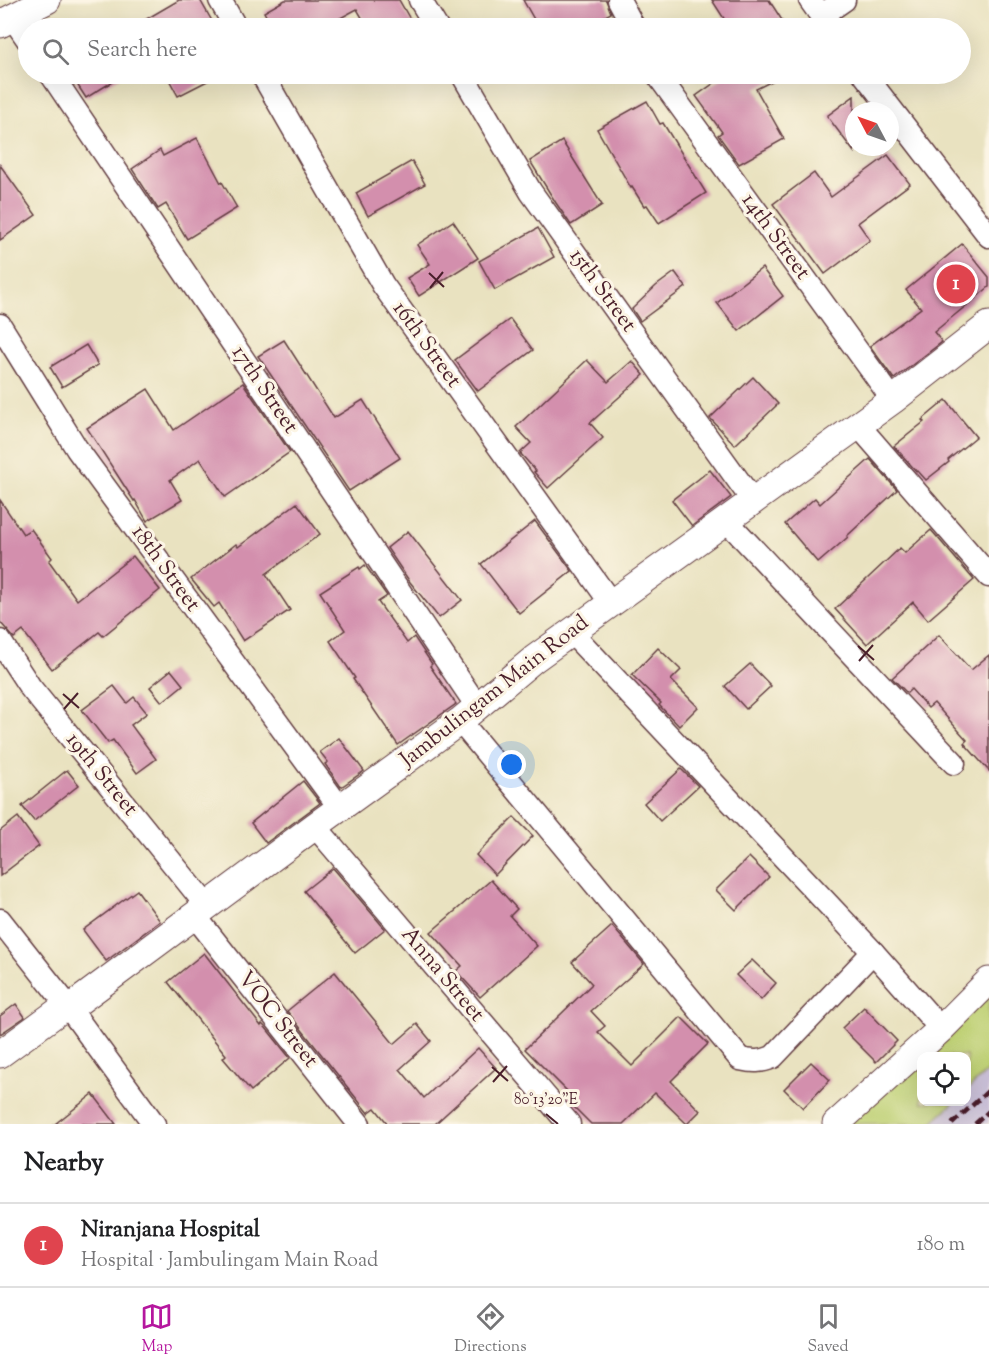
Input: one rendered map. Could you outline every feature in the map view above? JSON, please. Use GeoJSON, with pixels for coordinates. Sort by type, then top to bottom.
{"type":"FeatureCollection","features":[{"type":"Feature","properties":{"kind":"street"},"geometry":{"type":"LineString","coordinates":[[7,21],[47,0]]}},
{"type":"Feature","properties":{"kind":"street"},"geometry":{"type":"LineString","coordinates":[[220,0],[231,18]]}},
{"type":"Feature","properties":{"kind":"street"},"geometry":{"type":"LineString","coordinates":[[420,0],[430,18]]}},
{"type":"Feature","properties":{"kind":"street"},"geometry":{"type":"LineString","coordinates":[[619,0],[629,18]]}},
{"type":"Feature","properties":{"kind":"street"},"geometry":{"type":"LineString","coordinates":[[820,15],[844,0]]}},
{"type":"Feature","properties":{"kind":"street","name":"17th Street"},"geometry":{"type":"LineString","coordinates":[[58,84],[468,714],[740,1059],[762,1062],[772,1057],[873,952]]}},
{"type":"Feature","properties":{"kind":"street","name":"16th Street"},"geometry":{"type":"LineString","coordinates":[[268,84],[383,285],[611,603]]}},
{"type":"Feature","properties":{"kind":"street","name":"15th Street"},"geometry":{"type":"LineString","coordinates":[[468,84],[531,192],[753,501]]}},
{"type":"Feature","properties":{"kind":"street","name":"14th Street"},"geometry":{"type":"LineString","coordinates":[[664,84],[893,400]]}},
{"type":"Feature","properties":{"kind":"street"},"geometry":{"type":"LineString","coordinates":[[872,84],[989,236]]}},
{"type":"Feature","properties":{"kind":"street","name":"18th Street"},"geometry":{"type":"LineString","coordinates":[[0,325],[78,449],[340,808]]}},
{"type":"Feature","properties":{"kind":"street","name":"Jambulingam Main Road"},"geometry":{"type":"LineString","coordinates":[[0,1054],[67,1005],[71,1007],[468,714],[534,659],[893,400],[989,325]]}},
{"type":"Feature","properties":{"kind":"street"},"geometry":{"type":"LineString","coordinates":[[858,425],[989,576]]}},
{"type":"Feature","properties":{"kind":"street"},"geometry":{"type":"LineString","coordinates":[[726,520],[954,763]]}},
{"type":"Feature","properties":{"kind":"street"},"geometry":{"type":"LineString","coordinates":[[571,632],[873,952],[941,1029]]}},
{"type":"Feature","properties":{"kind":"street","name":"19th Street"},"geometry":{"type":"LineString","coordinates":[[0,641],[30,687],[201,911]]}},
{"type":"Feature","properties":{"kind":"street","name":"Anna Street"},"geometry":{"type":"LineString","coordinates":[[315,826],[569,1124]]}},
{"type":"Feature","properties":{"kind":"street","name":"VOC Street"},"geometry":{"type":"LineString","coordinates":[[201,911],[359,1124]]}},
{"type":"Feature","properties":{"kind":"street"},"geometry":{"type":"LineString","coordinates":[[0,920],[67,1005],[154,1124]]}},
{"type":"Feature","properties":{"kind":"street"},"geometry":{"type":"LineString","coordinates":[[836,1124],[941,1029],[989,981]]}},
{"type":"Feature","properties":{"kind":"shaded area"},"geometry":{"type":"Polygon","coordinates":[[[989,1020],[989,1124],[877,1124],[917,1104],[971,1106],[971,1052],[969,1052],[989,1020]]]}},
{"type":"Feature","properties":{"kind":"green space"},"geometry":{"type":"Polygon","coordinates":[[[989,992],[989,1070],[971,1086],[971,1052],[924,1052],[989,992]]]}},
{"type":"Feature","properties":{"kind":"green space"},"geometry":{"type":"Polygon","coordinates":[[[917,1059],[917,1106],[950,1106],[930,1124],[847,1124],[917,1059]]]}},
{"type":"Feature","properties":{"kind":"building"},"geometry":{"type":"Polygon","coordinates":[[[179,0],[200,0],[210,18],[148,18],[179,0]]]}},
{"type":"Feature","properties":{"kind":"building"},"geometry":{"type":"Polygon","coordinates":[[[285,0],[399,0],[409,18],[362,18],[357,9],[340,18],[267,18],[264,12],[285,0]]]}},
{"type":"Feature","properties":{"kind":"building"},"geometry":{"type":"Polygon","coordinates":[[[523,0],[606,0],[611,13],[602,18],[533,18],[523,0]]]}},
{"type":"Feature","properties":{"kind":"building"},"geometry":{"type":"Polygon","coordinates":[[[712,0],[769,0],[781,18],[724,18],[712,0]]]}},
{"type":"Feature","properties":{"kind":"building"},"geometry":{"type":"Polygon","coordinates":[[[77,84],[109,84],[86,98],[77,84]]]}},
{"type":"Feature","properties":{"kind":"building"},"geometry":{"type":"Polygon","coordinates":[[[171,84],[201,84],[178,96],[171,84]]]}},
{"type":"Feature","properties":{"kind":"building"},"geometry":{"type":"Polygon","coordinates":[[[713,84],[766,84],[756,89],[784,139],[739,164],[718,135],[722,132],[696,96],[713,84]]]}},
{"type":"Feature","properties":{"kind":"building"},"geometry":{"type":"Polygon","coordinates":[[[854,96],[854,102],[846,102],[854,96]]]}},
{"type":"Feature","properties":{"kind":"building"},"geometry":{"type":"Polygon","coordinates":[[[647,101],[706,193],[659,223],[647,205],[644,206],[631,188],[597,129],[647,101]]]}},
{"type":"Feature","properties":{"kind":"building"},"geometry":{"type":"Polygon","coordinates":[[[845,103],[845,140],[827,116],[845,103]]]}},
{"type":"Feature","properties":{"kind":"building"},"geometry":{"type":"Polygon","coordinates":[[[197,138],[237,208],[187,239],[166,204],[158,209],[132,169],[160,150],[163,156],[197,138]]]}},
{"type":"Feature","properties":{"kind":"building"},"geometry":{"type":"Polygon","coordinates":[[[562,141],[602,205],[571,225],[530,161],[562,141]]]}},
{"type":"Feature","properties":{"kind":"building"},"geometry":{"type":"Polygon","coordinates":[[[887,156],[910,184],[858,223],[870,240],[825,274],[773,204],[814,173],[831,197],[887,156]]]}},
{"type":"Feature","properties":{"kind":"building"},"geometry":{"type":"Polygon","coordinates":[[[412,161],[425,184],[368,216],[356,193],[412,161]]]}},
{"type":"Feature","properties":{"kind":"building"},"geometry":{"type":"Polygon","coordinates":[[[0,165],[36,215],[0,240],[0,165]]]}},
{"type":"Feature","properties":{"kind":"building"},"geometry":{"type":"Polygon","coordinates":[[[453,221],[478,258],[419,296],[407,278],[430,264],[417,245],[453,221]]]}},
{"type":"Feature","properties":{"kind":"building"},"geometry":{"type":"Polygon","coordinates":[[[538,228],[554,257],[495,290],[479,261],[538,228]]]}},
{"type":"Feature","properties":{"kind":"building"},"geometry":{"type":"Polygon","coordinates":[[[962,244],[989,277],[989,287],[934,332],[942,342],[894,379],[870,346],[921,308],[906,290],[962,244]]]}},
{"type":"Feature","properties":{"kind":"building"},"geometry":{"type":"Polygon","coordinates":[[[762,268],[783,296],[739,331],[717,303],[762,268]]]}},
{"type":"Feature","properties":{"kind":"building"},"geometry":{"type":"Polygon","coordinates":[[[675,272],[686,287],[640,321],[632,309],[675,272]]]}},
{"type":"Feature","properties":{"kind":"building"},"geometry":{"type":"Polygon","coordinates":[[[510,319],[533,350],[478,391],[455,360],[510,319]]]}},
{"type":"Feature","properties":{"kind":"building"},"geometry":{"type":"Polygon","coordinates":[[[284,340],[334,418],[363,400],[400,458],[349,491],[258,356],[284,340]]]}},
{"type":"Feature","properties":{"kind":"building"},"geometry":{"type":"Polygon","coordinates":[[[86,345],[98,365],[62,387],[50,367],[86,345]]]}},
{"type":"Feature","properties":{"kind":"building"},"geometry":{"type":"Polygon","coordinates":[[[587,360],[608,382],[632,361],[644,375],[590,423],[603,438],[548,488],[520,453],[531,443],[516,427],[587,360]]]}},
{"type":"Feature","properties":{"kind":"building"},"geometry":{"type":"Polygon","coordinates":[[[753,377],[778,404],[735,445],[710,418],[753,377]]]}},
{"type":"Feature","properties":{"kind":"building"},"geometry":{"type":"Polygon","coordinates":[[[243,383],[290,452],[225,497],[200,459],[170,480],[182,500],[147,521],[87,428],[148,389],[174,430],[243,383]]]}},
{"type":"Feature","properties":{"kind":"building"},"geometry":{"type":"Polygon","coordinates":[[[946,400],[976,437],[926,480],[894,446],[924,422],[922,420],[946,400]]]}},
{"type":"Feature","properties":{"kind":"building"},"geometry":{"type":"Polygon","coordinates":[[[870,459],[897,490],[818,563],[785,524],[815,498],[820,504],[870,459]]]}},
{"type":"Feature","properties":{"kind":"building"},"geometry":{"type":"Polygon","coordinates":[[[710,470],[731,497],[692,526],[672,500],[710,470]]]}},
{"type":"Feature","properties":{"kind":"building"},"geometry":{"type":"Polygon","coordinates":[[[0,500],[23,534],[31,529],[52,558],[49,561],[77,600],[133,556],[160,590],[103,636],[99,632],[52,669],[23,631],[14,638],[0,622],[0,500]]]}},
{"type":"Feature","properties":{"kind":"building"},"geometry":{"type":"Polygon","coordinates":[[[297,503],[320,534],[266,574],[290,610],[243,641],[219,603],[214,607],[191,579],[236,544],[238,547],[297,503]]]}},
{"type":"Feature","properties":{"kind":"building"},"geometry":{"type":"Polygon","coordinates":[[[535,521],[572,571],[519,613],[481,564],[535,521]]]}},
{"type":"Feature","properties":{"kind":"building"},"geometry":{"type":"Polygon","coordinates":[[[931,530],[974,580],[928,620],[913,602],[867,644],[835,609],[900,548],[905,553],[931,530]]]}},
{"type":"Feature","properties":{"kind":"building"},"geometry":{"type":"Polygon","coordinates":[[[408,531],[462,600],[439,618],[410,582],[387,548],[408,531]]]}},
{"type":"Feature","properties":{"kind":"building"},"geometry":{"type":"Polygon","coordinates":[[[365,565],[387,596],[378,602],[407,643],[414,637],[432,664],[430,666],[456,704],[398,745],[330,641],[345,630],[320,592],[365,565]]]}},
{"type":"Feature","properties":{"kind":"building"},"geometry":{"type":"Polygon","coordinates":[[[939,635],[971,670],[989,655],[989,771],[964,743],[967,740],[934,703],[928,708],[911,689],[907,693],[892,678],[939,635]]]}},
{"type":"Feature","properties":{"kind":"building"},"geometry":{"type":"Polygon","coordinates":[[[658,648],[681,670],[671,680],[698,707],[679,726],[659,705],[661,703],[632,675],[658,648]]]}},
{"type":"Feature","properties":{"kind":"building"},"geometry":{"type":"Polygon","coordinates":[[[750,664],[771,686],[746,709],[725,686],[750,664]]]}},
{"type":"Feature","properties":{"kind":"building"},"geometry":{"type":"Polygon","coordinates":[[[171,670],[183,685],[162,702],[150,687],[171,670]]]}},
{"type":"Feature","properties":{"kind":"building"},"geometry":{"type":"Polygon","coordinates":[[[114,686],[127,703],[134,697],[147,713],[131,725],[156,759],[137,773],[113,740],[108,743],[82,710],[114,686]]]}},
{"type":"Feature","properties":{"kind":"building"},"geometry":{"type":"Polygon","coordinates":[[[339,738],[364,771],[341,787],[325,764],[328,762],[320,752],[339,738]]]}},
{"type":"Feature","properties":{"kind":"building"},"geometry":{"type":"Polygon","coordinates":[[[681,769],[698,786],[660,821],[644,803],[681,769]]]}},
{"type":"Feature","properties":{"kind":"building"},"geometry":{"type":"Polygon","coordinates":[[[67,770],[79,785],[34,821],[22,806],[67,770]]]}},
{"type":"Feature","properties":{"kind":"building"},"geometry":{"type":"Polygon","coordinates":[[[303,781],[320,803],[266,843],[251,823],[303,781]]]}},
{"type":"Feature","properties":{"kind":"building"},"geometry":{"type":"Polygon","coordinates":[[[18,817],[39,846],[0,876],[0,831],[18,817]]]}},
{"type":"Feature","properties":{"kind":"building"},"geometry":{"type":"Polygon","coordinates":[[[514,817],[533,836],[495,875],[476,855],[514,817]]]}},
{"type":"Feature","properties":{"kind":"building"},"geometry":{"type":"Polygon","coordinates":[[[749,857],[769,877],[736,910],[716,890],[749,857]]]}},
{"type":"Feature","properties":{"kind":"building"},"geometry":{"type":"Polygon","coordinates":[[[333,868],[385,929],[355,953],[304,891],[333,868]]]}},
{"type":"Feature","properties":{"kind":"building"},"geometry":{"type":"Polygon","coordinates":[[[491,880],[517,909],[510,916],[537,946],[480,997],[456,971],[462,966],[431,932],[491,880]]]}},
{"type":"Feature","properties":{"kind":"building"},"geometry":{"type":"Polygon","coordinates":[[[137,890],[160,921],[106,961],[83,930],[137,890]]]}},
{"type":"Feature","properties":{"kind":"building"},"geometry":{"type":"Polygon","coordinates":[[[612,926],[644,964],[591,1011],[605,1026],[598,1032],[632,1066],[681,1017],[708,1044],[671,1081],[700,1111],[687,1124],[655,1093],[623,1124],[591,1124],[564,1097],[569,1093],[525,1049],[592,984],[572,962],[612,926]]]}},
{"type":"Feature","properties":{"kind":"building"},"geometry":{"type":"Polygon","coordinates":[[[204,953],[261,1026],[262,1024],[266,1028],[290,1058],[251,1091],[223,1058],[226,1055],[168,982],[204,953]]]}},
{"type":"Feature","properties":{"kind":"building"},"geometry":{"type":"Polygon","coordinates":[[[752,960],[776,983],[761,1000],[736,975],[752,960]]]}},
{"type":"Feature","properties":{"kind":"building"},"geometry":{"type":"Polygon","coordinates":[[[335,972],[394,1044],[417,1024],[431,1041],[400,1069],[424,1098],[478,1048],[496,1068],[435,1124],[388,1124],[375,1108],[368,1113],[287,1011],[335,972]]]}},
{"type":"Feature","properties":{"kind":"building"},"geometry":{"type":"Polygon","coordinates":[[[16,1004],[25,1017],[0,1034],[0,1016],[16,1004]]]}},
{"type":"Feature","properties":{"kind":"building"},"geometry":{"type":"Polygon","coordinates":[[[864,1007],[897,1041],[876,1062],[842,1028],[864,1007]]]}},
{"type":"Feature","properties":{"kind":"building"},"geometry":{"type":"Polygon","coordinates":[[[811,1062],[830,1080],[803,1108],[784,1089],[811,1062]]]}},
{"type":"Feature","properties":{"kind":"building"},"geometry":{"type":"Polygon","coordinates":[[[93,1094],[116,1124],[55,1124],[93,1094]]]}},
{"type":"Feature","properties":{"kind":"railway"},"geometry":{"type":"LineString","coordinates":[[952,1124],[989,1090]]}},
{"type":"Feature","properties":{"kind":"railway"},"geometry":{"type":"LineString","coordinates":[[975,1124],[989,1111]]}},
{"type":"Feature","properties":{"kind":"place","name":"Niranjana Hospital"},"geometry":{"type":"Point","coordinates":[956,284]}}]}
